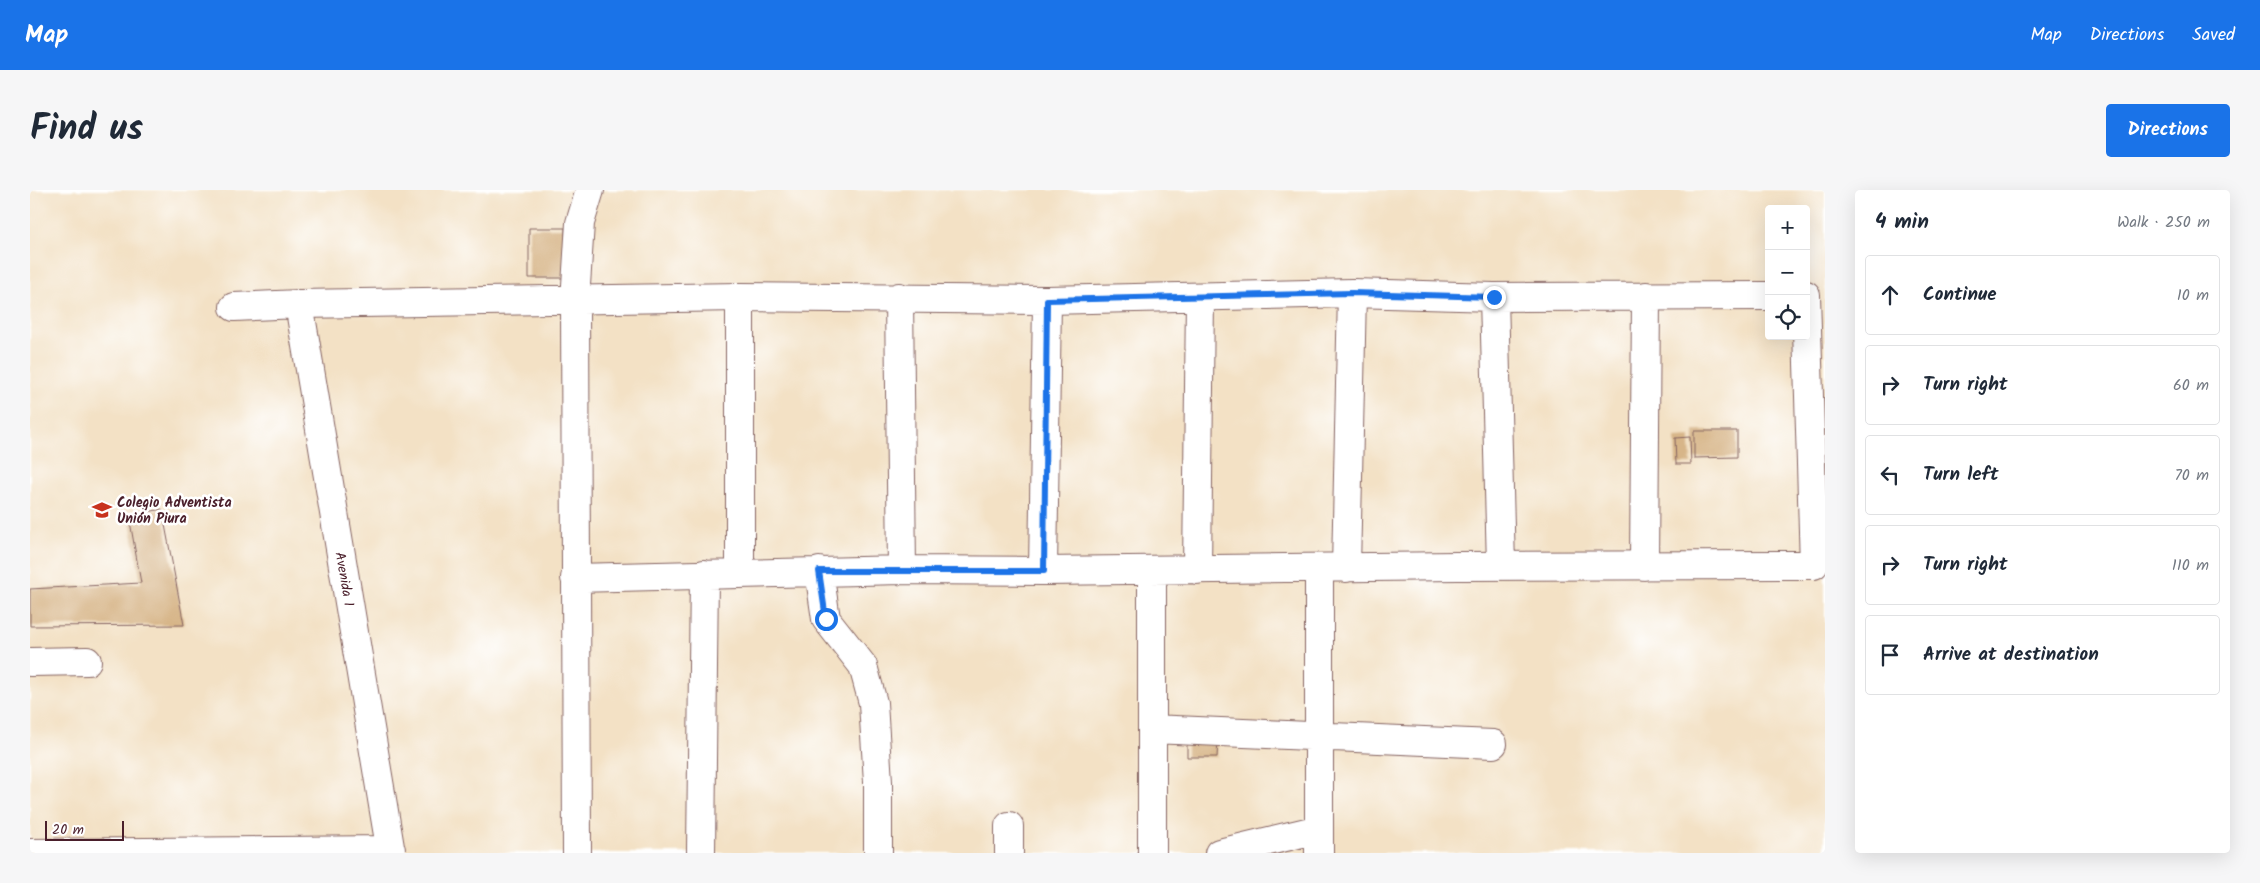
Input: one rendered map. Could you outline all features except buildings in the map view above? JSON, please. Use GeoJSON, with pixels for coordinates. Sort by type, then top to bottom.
{"type":"FeatureCollection","features":[{"type":"Feature","properties":{"kind":"street"},"geometry":{"type":"LineString","coordinates":[[576,853],[575,301],[580,223],[590,190]]}},
{"type":"Feature","properties":{"kind":"street"},"geometry":{"type":"LineString","coordinates":[[1219,853],[1319,841],[1320,737],[1352,293]]}},
{"type":"Feature","properties":{"kind":"street"},"geometry":{"type":"LineString","coordinates":[[234,307],[299,304],[740,297],[899,297],[1047,300],[1352,293],[1494,297],[1765,296]]}},
{"type":"Feature","properties":{"kind":"street"},"geometry":{"type":"LineString","coordinates":[[1644,566],[1646,296]]}},
{"type":"Feature","properties":{"kind":"street"},"geometry":{"type":"LineString","coordinates":[[740,297],[740,572]]}},
{"type":"Feature","properties":{"kind":"street"},"geometry":{"type":"LineString","coordinates":[[899,297],[902,570]]}},
{"type":"Feature","properties":{"kind":"street"},"geometry":{"type":"LineString","coordinates":[[1197,570],[1200,297]]}},
{"type":"Feature","properties":{"kind":"street"},"geometry":{"type":"LineString","coordinates":[[1494,297],[1501,566]]}},
{"type":"Feature","properties":{"kind":"street"},"geometry":{"type":"LineString","coordinates":[[1044,571],[1047,300]]}},
{"type":"Feature","properties":{"kind":"street","name":"Avenida 1"},"geometry":{"type":"LineString","coordinates":[[299,304],[391,852]]}},
{"type":"Feature","properties":{"kind":"street"},"geometry":{"type":"LineString","coordinates":[[575,578],[740,572],[902,570],[1044,571],[1501,566],[1814,566],[1807,340]]}},
{"type":"Feature","properties":{"kind":"street"},"geometry":{"type":"LineString","coordinates":[[1152,570],[1152,853]]}},
{"type":"Feature","properties":{"kind":"street"},"geometry":{"type":"LineString","coordinates":[[819,571],[826,619],[863,666],[873,703],[878,782],[878,853]]}},
{"type":"Feature","properties":{"kind":"street"},"geometry":{"type":"LineString","coordinates":[[701,853],[704,574]]}},
{"type":"Feature","properties":{"kind":"street"},"geometry":{"type":"LineString","coordinates":[[30,662],[87,661]]}},
{"type":"Feature","properties":{"kind":"street"},"geometry":{"type":"LineString","coordinates":[[1152,729],[1494,744]]}},
{"type":"Feature","properties":{"kind":"street"},"geometry":{"type":"LineString","coordinates":[[1009,826],[1009,853]]}},
{"type":"Feature","properties":{"kind":"street"},"geometry":{"type":"LineString","coordinates":[[30,853],[391,852]]}},
{"type":"Feature","properties":{"kind":"place","name":"Colegio Adventista Unión Piura"},"geometry":{"type":"Point","coordinates":[102,510]}},
{"type":"Feature","properties":{"kind":"route"},"geometry":{"type":"LineString","coordinates":[[826,619],[819,571],[1044,571],[1047,300],[1352,293],[1494,297]]}}]}
